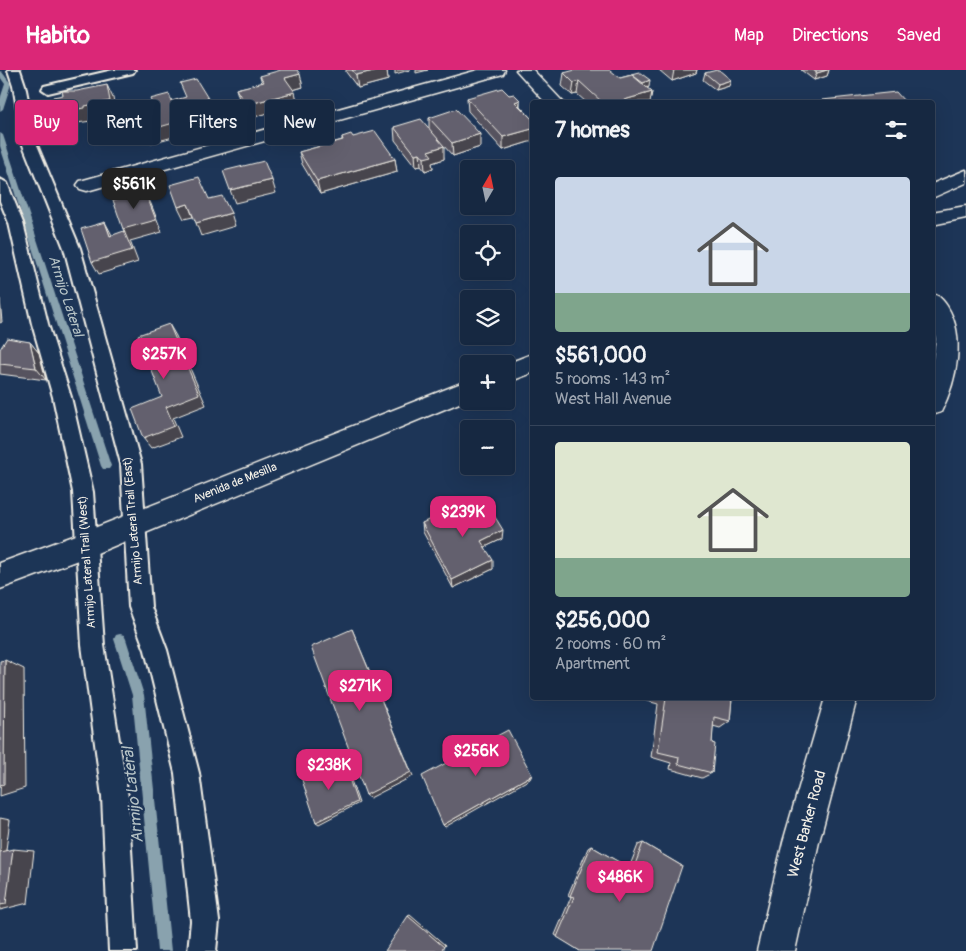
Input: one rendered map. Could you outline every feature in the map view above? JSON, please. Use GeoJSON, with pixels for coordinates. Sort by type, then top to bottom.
{"type":"FeatureCollection","features":[{"type":"Feature","properties":{"kind":"street"},"geometry":{"type":"LineString","coordinates":[[87,186],[498,70]]}},
{"type":"Feature","properties":{"kind":"street"},"geometry":{"type":"LineString","coordinates":[[524,70],[552,100]]}},
{"type":"Feature","properties":{"kind":"street"},"geometry":{"type":"LineString","coordinates":[[935,191],[966,176]]}},
{"type":"Feature","properties":{"kind":"street"},"geometry":{"type":"LineString","coordinates":[[935,218],[966,212]]}},
{"type":"Feature","properties":{"kind":"street"},"geometry":{"type":"LineString","coordinates":[[935,307],[947,329],[949,351],[935,395]]}},
{"type":"Feature","properties":{"kind":"street"},"geometry":{"type":"LineString","coordinates":[[515,370],[530,364]]}},
{"type":"Feature","properties":{"kind":"street","name":"Avenida de Mesilla"},"geometry":{"type":"LineString","coordinates":[[0,576],[87,544],[460,393]]}},
{"type":"Feature","properties":{"kind":"street","name":"West Barker Road"},"geometry":{"type":"LineString","coordinates":[[776,951],[801,842],[840,700]]}},
{"type":"Feature","properties":{"kind":"lane","name":"Armijo Lateral Trail (East)"},"geometry":{"type":"LineString","coordinates":[[14,70],[19,85],[30,144],[72,248],[128,454],[135,524],[140,607],[156,650],[187,773],[205,921],[202,951]]}},
{"type":"Feature","properties":{"kind":"lane"},"geometry":{"type":"LineString","coordinates":[[48,89],[129,70]]}},
{"type":"Feature","properties":{"kind":"lane","name":"Armijo Lateral Trail (West)"},"geometry":{"type":"LineString","coordinates":[[0,183],[16,223],[40,324],[62,397],[83,492],[93,645],[115,797],[123,951]]}},
{"type":"Feature","properties":{"kind":"building"},"geometry":{"type":"Polygon","coordinates":[[[281,70],[297,70],[300,74],[285,78],[295,92],[255,103],[255,100],[243,100],[236,89],[264,82],[260,76],[281,70]]]}},
{"type":"Feature","properties":{"kind":"building"},"geometry":{"type":"Polygon","coordinates":[[[352,70],[378,70],[356,75],[352,70]]]}},
{"type":"Feature","properties":{"kind":"building"},"geometry":{"type":"Polygon","coordinates":[[[575,70],[610,70],[620,78],[632,75],[652,92],[624,100],[600,100],[579,81],[574,83],[564,73],[575,70]]]}},
{"type":"Feature","properties":{"kind":"building"},"geometry":{"type":"Polygon","coordinates":[[[717,70],[731,80],[718,84],[705,73],[717,70]]]}},
{"type":"Feature","properties":{"kind":"building"},"geometry":{"type":"Polygon","coordinates":[[[813,70],[827,70],[817,73],[813,70]]]}},
{"type":"Feature","properties":{"kind":"building"},"geometry":{"type":"Polygon","coordinates":[[[639,72],[650,80],[643,83],[631,74],[639,72]]]}},
{"type":"Feature","properties":{"kind":"building"},"geometry":{"type":"Polygon","coordinates":[[[196,79],[209,100],[176,100],[186,97],[180,83],[196,79]]]}},
{"type":"Feature","properties":{"kind":"building"},"geometry":{"type":"Polygon","coordinates":[[[107,85],[110,100],[88,100],[88,105],[78,109],[78,100],[54,100],[53,97],[63,95],[62,91],[77,91],[107,85]]]}},
{"type":"Feature","properties":{"kind":"building"},"geometry":{"type":"Polygon","coordinates":[[[502,88],[509,95],[514,94],[520,100],[515,102],[530,117],[530,130],[503,137],[467,98],[502,88]]]}},
{"type":"Feature","properties":{"kind":"building"},"geometry":{"type":"Polygon","coordinates":[[[896,92],[903,100],[822,100],[896,92]]]}},
{"type":"Feature","properties":{"kind":"building"},"geometry":{"type":"Polygon","coordinates":[[[169,94],[172,100],[170,100],[170,124],[160,127],[160,100],[150,99],[169,94]]]}},
{"type":"Feature","properties":{"kind":"building"},"geometry":{"type":"Polygon","coordinates":[[[456,109],[480,134],[452,143],[429,118],[456,109]]]}},
{"type":"Feature","properties":{"kind":"building"},"geometry":{"type":"Polygon","coordinates":[[[421,119],[444,146],[428,151],[432,156],[424,158],[420,153],[415,154],[394,127],[421,119]]]}},
{"type":"Feature","properties":{"kind":"building"},"geometry":{"type":"Polygon","coordinates":[[[375,131],[395,159],[317,181],[299,152],[325,145],[334,145],[334,142],[343,140],[342,137],[351,134],[353,137],[375,131]]]}},
{"type":"Feature","properties":{"kind":"building"},"geometry":{"type":"Polygon","coordinates":[[[264,161],[272,180],[230,190],[223,171],[264,161]]]}},
{"type":"Feature","properties":{"kind":"building"},"geometry":{"type":"Polygon","coordinates":[[[199,177],[209,199],[222,196],[231,213],[196,223],[188,204],[178,207],[170,185],[199,177]]]}},
{"type":"Feature","properties":{"kind":"building"},"geometry":{"type":"Polygon","coordinates":[[[145,191],[156,220],[123,229],[113,200],[145,191]]]}},
{"type":"Feature","properties":{"kind":"building"},"geometry":{"type":"Polygon","coordinates":[[[105,222],[110,236],[124,231],[132,250],[92,262],[81,229],[105,222]]]}},
{"type":"Feature","properties":{"kind":"building"},"geometry":{"type":"Polygon","coordinates":[[[169,324],[199,394],[166,407],[174,426],[143,438],[132,409],[162,397],[138,335],[169,324]]]}},
{"type":"Feature","properties":{"kind":"building"},"geometry":{"type":"Polygon","coordinates":[[[7,338],[30,342],[36,368],[0,364],[0,349],[7,338]]]}},
{"type":"Feature","properties":{"kind":"building"},"geometry":{"type":"Polygon","coordinates":[[[487,504],[503,530],[481,541],[493,560],[452,580],[422,523],[460,505],[465,514],[487,504]]]}},
{"type":"Feature","properties":{"kind":"building"},"geometry":{"type":"Polygon","coordinates":[[[352,629],[411,772],[366,795],[311,647],[352,629]]]}},
{"type":"Feature","properties":{"kind":"building"},"geometry":{"type":"Polygon","coordinates":[[[5,660],[4,784],[0,785],[0,661],[5,660]]]}},
{"type":"Feature","properties":{"kind":"building"},"geometry":{"type":"Polygon","coordinates":[[[666,700],[732,700],[730,721],[714,717],[712,743],[715,744],[712,773],[678,764],[679,757],[658,752],[666,700]]]}},
{"type":"Feature","properties":{"kind":"building"},"geometry":{"type":"Polygon","coordinates":[[[508,730],[532,775],[443,825],[422,776],[508,730]]]}},
{"type":"Feature","properties":{"kind":"building"},"geometry":{"type":"Polygon","coordinates":[[[343,761],[357,802],[316,822],[302,780],[343,761]]]}},
{"type":"Feature","properties":{"kind":"building"},"geometry":{"type":"Polygon","coordinates":[[[643,843],[682,866],[653,951],[580,951],[557,937],[574,897],[570,896],[591,846],[633,870],[643,843]]]}},
{"type":"Feature","properties":{"kind":"building"},"geometry":{"type":"Polygon","coordinates":[[[13,849],[6,904],[0,905],[0,852],[13,849]]]}},
{"type":"Feature","properties":{"kind":"building"},"geometry":{"type":"Polygon","coordinates":[[[408,916],[444,947],[441,951],[385,951],[408,916]]]}},
{"type":"Feature","properties":{"kind":"waterway","name":"Armijo Lateral"},"geometry":{"type":"LineString","coordinates":[[0,73],[8,84],[0,109]]}},
{"type":"Feature","properties":{"kind":"waterway","name":"Armijo Lateral"},"geometry":{"type":"LineString","coordinates":[[0,135],[106,466]]}},
{"type":"Feature","properties":{"kind":"waterway","name":"Armijo Lateral"},"geometry":{"type":"LineString","coordinates":[[120,639],[138,695],[164,951]]}}]}
